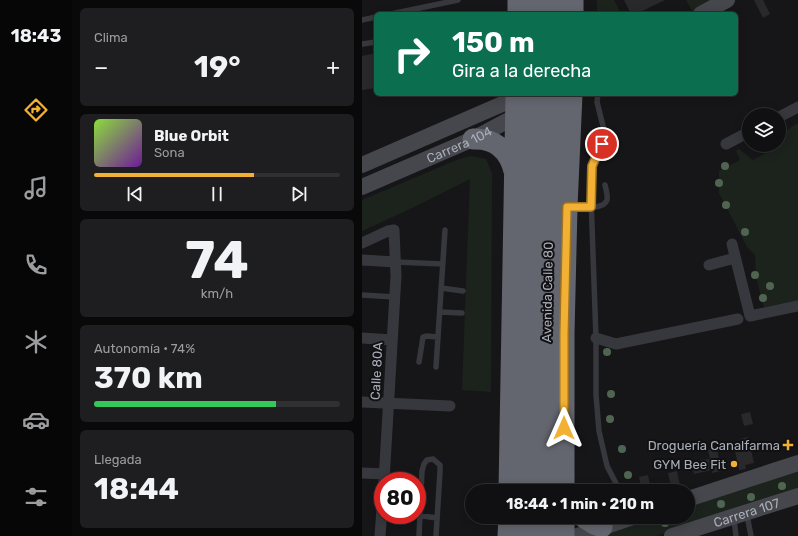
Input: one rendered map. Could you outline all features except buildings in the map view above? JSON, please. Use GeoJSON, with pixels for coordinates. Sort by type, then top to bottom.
{"type":"FeatureCollection","features":[{"type":"Feature","properties":{"kind":"highway"},"geometry":{"type":"LineString","coordinates":[[518,0],[518,12]]}},
{"type":"Feature","properties":{"kind":"highway"},"geometry":{"type":"LineString","coordinates":[[536,12],[537,0]]}},
{"type":"Feature","properties":{"kind":"highway"},"geometry":{"type":"LineString","coordinates":[[554,0],[554,12]]}},
{"type":"Feature","properties":{"kind":"highway"},"geometry":{"type":"LineString","coordinates":[[573,0],[573,12]]}},
{"type":"Feature","properties":{"kind":"highway"},"geometry":{"type":"LineString","coordinates":[[514,173],[537,98]]}},
{"type":"Feature","properties":{"kind":"highway","name":"Avenida Calle 80"},"geometry":{"type":"LineString","coordinates":[[537,98],[567,207],[560,484]]}},
{"type":"Feature","properties":{"kind":"highway","name":"Avenida Calle 80"},"geometry":{"type":"LineString","coordinates":[[537,98],[546,304],[560,484]]}},
{"type":"Feature","properties":{"kind":"highway","name":"Avenida Calle 80"},"geometry":{"type":"LineString","coordinates":[[527,484],[537,98]]}},
{"type":"Feature","properties":{"kind":"highway"},"geometry":{"type":"LineString","coordinates":[[473,139],[489,140],[499,145],[507,153],[512,163],[514,173],[509,484]]}},
{"type":"Feature","properties":{"kind":"highway"},"geometry":{"type":"LineString","coordinates":[[546,304],[564,334]]}},
{"type":"Feature","properties":{"kind":"highway"},"geometry":{"type":"LineString","coordinates":[[508,536],[509,524]]}},
{"type":"Feature","properties":{"kind":"highway"},"geometry":{"type":"LineString","coordinates":[[526,536],[527,524]]}},
{"type":"Feature","properties":{"kind":"highway"},"geometry":{"type":"LineString","coordinates":[[545,524],[545,536]]}},
{"type":"Feature","properties":{"kind":"highway"},"geometry":{"type":"LineString","coordinates":[[564,524],[564,536]]}},
{"type":"Feature","properties":{"kind":"highway"},"geometry":{"type":"LineString","coordinates":[[594,524],[602,527]]}},
{"type":"Feature","properties":{"kind":"street"},"geometry":{"type":"LineString","coordinates":[[705,12],[728,0]]}},
{"type":"Feature","properties":{"kind":"street","name":"Carrera 104"},"geometry":{"type":"LineString","coordinates":[[362,187],[473,139],[537,98]]}},
{"type":"Feature","properties":{"kind":"street","name":"Carrera 104"},"geometry":{"type":"LineString","coordinates":[[362,165],[537,98]]}},
{"type":"Feature","properties":{"kind":"street"},"geometry":{"type":"LineString","coordinates":[[786,113],[798,107]]}},
{"type":"Feature","properties":{"kind":"street"},"geometry":{"type":"LineString","coordinates":[[726,144],[742,136]]}},
{"type":"Feature","properties":{"kind":"street","name":"Calle 80A"},"geometry":{"type":"LineString","coordinates":[[362,243],[388,230],[394,230],[396,262],[395,298],[384,472]]}},
{"type":"Feature","properties":{"kind":"street"},"geometry":{"type":"LineString","coordinates":[[732,244],[750,316],[798,306]]}},
{"type":"Feature","properties":{"kind":"street"},"geometry":{"type":"LineString","coordinates":[[709,265],[735,258]]}},
{"type":"Feature","properties":{"kind":"street"},"geometry":{"type":"LineString","coordinates":[[362,260],[396,262]]}},
{"type":"Feature","properties":{"kind":"street"},"geometry":{"type":"LineString","coordinates":[[596,338],[616,344],[738,319]]}},
{"type":"Feature","properties":{"kind":"street"},"geometry":{"type":"LineString","coordinates":[[362,338],[392,340]]}},
{"type":"Feature","properties":{"kind":"street"},"geometry":{"type":"LineString","coordinates":[[362,402],[450,406]]}},
{"type":"Feature","properties":{"kind":"street"},"geometry":{"type":"LineString","coordinates":[[695,497],[798,463]]}},
{"type":"Feature","properties":{"kind":"street"},"geometry":{"type":"LineString","coordinates":[[362,473],[374,476]]}},
{"type":"Feature","properties":{"kind":"street","name":"Carrera 107"},"geometry":{"type":"LineString","coordinates":[[672,536],[798,496]]}},
{"type":"Feature","properties":{"kind":"street"},"geometry":{"type":"LineString","coordinates":[[380,536],[381,524]]}},
{"type":"Feature","properties":{"kind":"street"},"geometry":{"type":"LineString","coordinates":[[578,536],[611,524]]}},
{"type":"Feature","properties":{"kind":"lane"},"geometry":{"type":"LineString","coordinates":[[404,12],[458,0]]}},
{"type":"Feature","properties":{"kind":"lane"},"geometry":{"type":"LineString","coordinates":[[362,20],[374,17]]}},
{"type":"Feature","properties":{"kind":"lane"},"geometry":{"type":"LineString","coordinates":[[362,44],[374,42]]}},
{"type":"Feature","properties":{"kind":"lane"},"geometry":{"type":"LineString","coordinates":[[598,96],[597,102],[605,134],[592,166],[591,207],[596,338],[596,395],[599,431],[606,466],[616,484]]}},
{"type":"Feature","properties":{"kind":"lane"},"geometry":{"type":"LineString","coordinates":[[567,207],[600,207],[606,202],[607,199],[605,184]]}},
{"type":"Feature","properties":{"kind":"lane"},"geometry":{"type":"LineString","coordinates":[[436,367],[444,230]]}},
{"type":"Feature","properties":{"kind":"lane"},"geometry":{"type":"LineString","coordinates":[[396,262],[442,264]]}},
{"type":"Feature","properties":{"kind":"lane"},"geometry":{"type":"LineString","coordinates":[[441,288],[463,291]]}},
{"type":"Feature","properties":{"kind":"lane"},"geometry":{"type":"LineString","coordinates":[[362,295],[395,298]]}},
{"type":"Feature","properties":{"kind":"lane"},"geometry":{"type":"LineString","coordinates":[[440,312],[462,313]]}},
{"type":"Feature","properties":{"kind":"lane"},"geometry":{"type":"LineString","coordinates":[[419,362],[423,337],[438,337]]}},
{"type":"Feature","properties":{"kind":"lane"},"geometry":{"type":"LineString","coordinates":[[422,472],[427,460],[433,459],[440,465],[436,536]]}},
{"type":"Feature","properties":{"kind":"lane"},"geometry":{"type":"LineString","coordinates":[[736,536],[740,514]]}},
{"type":"Feature","properties":{"kind":"lane"},"geometry":{"type":"LineString","coordinates":[[740,514],[750,536]]}},
{"type":"Feature","properties":{"kind":"lane"},"geometry":{"type":"LineString","coordinates":[[426,516],[437,518]]}},
{"type":"Feature","properties":{"kind":"lane"},"geometry":{"type":"LineString","coordinates":[[418,524],[419,536]]}},
{"type":"Feature","properties":{"kind":"shaded area"},"geometry":{"type":"Polygon","coordinates":[[[597,0],[614,0],[620,12],[597,12],[597,0]]]}},
{"type":"Feature","properties":{"kind":"shaded area"},"geometry":{"type":"Polygon","coordinates":[[[686,0],[722,0],[698,12],[693,12],[686,0]]]}},
{"type":"Feature","properties":{"kind":"shaded area"},"geometry":{"type":"Polygon","coordinates":[[[798,123],[798,303],[765,312],[756,276],[755,255],[747,247],[719,193],[719,171],[740,160],[736,151],[739,149],[753,160],[767,152],[786,152],[786,131],[798,123]]]}},
{"type":"Feature","properties":{"kind":"shaded area"},"geometry":{"type":"Polygon","coordinates":[[[471,156],[486,159],[492,173],[491,392],[462,390],[470,179],[362,231],[362,200],[459,159],[471,156]]]}},
{"type":"Feature","properties":{"kind":"shaded area"},"geometry":{"type":"Polygon","coordinates":[[[798,469],[798,489],[695,523],[695,503],[798,469]]]}},
{"type":"Feature","properties":{"kind":"shaded area"},"geometry":{"type":"Polygon","coordinates":[[[631,524],[692,524],[656,536],[594,536],[631,524]]]}},
{"type":"Feature","properties":{"kind":"place","name":"Droguería Canalfarma"},"geometry":{"type":"Point","coordinates":[788,445]}},
{"type":"Feature","properties":{"kind":"place","name":"GYM Bee Fit"},"geometry":{"type":"Point","coordinates":[734,464]}},
{"type":"Feature","properties":{"kind":"route"},"geometry":{"type":"LineString","coordinates":[[564,428],[564,334],[567,207],[591,207],[592,166],[602,144]]}}]}
